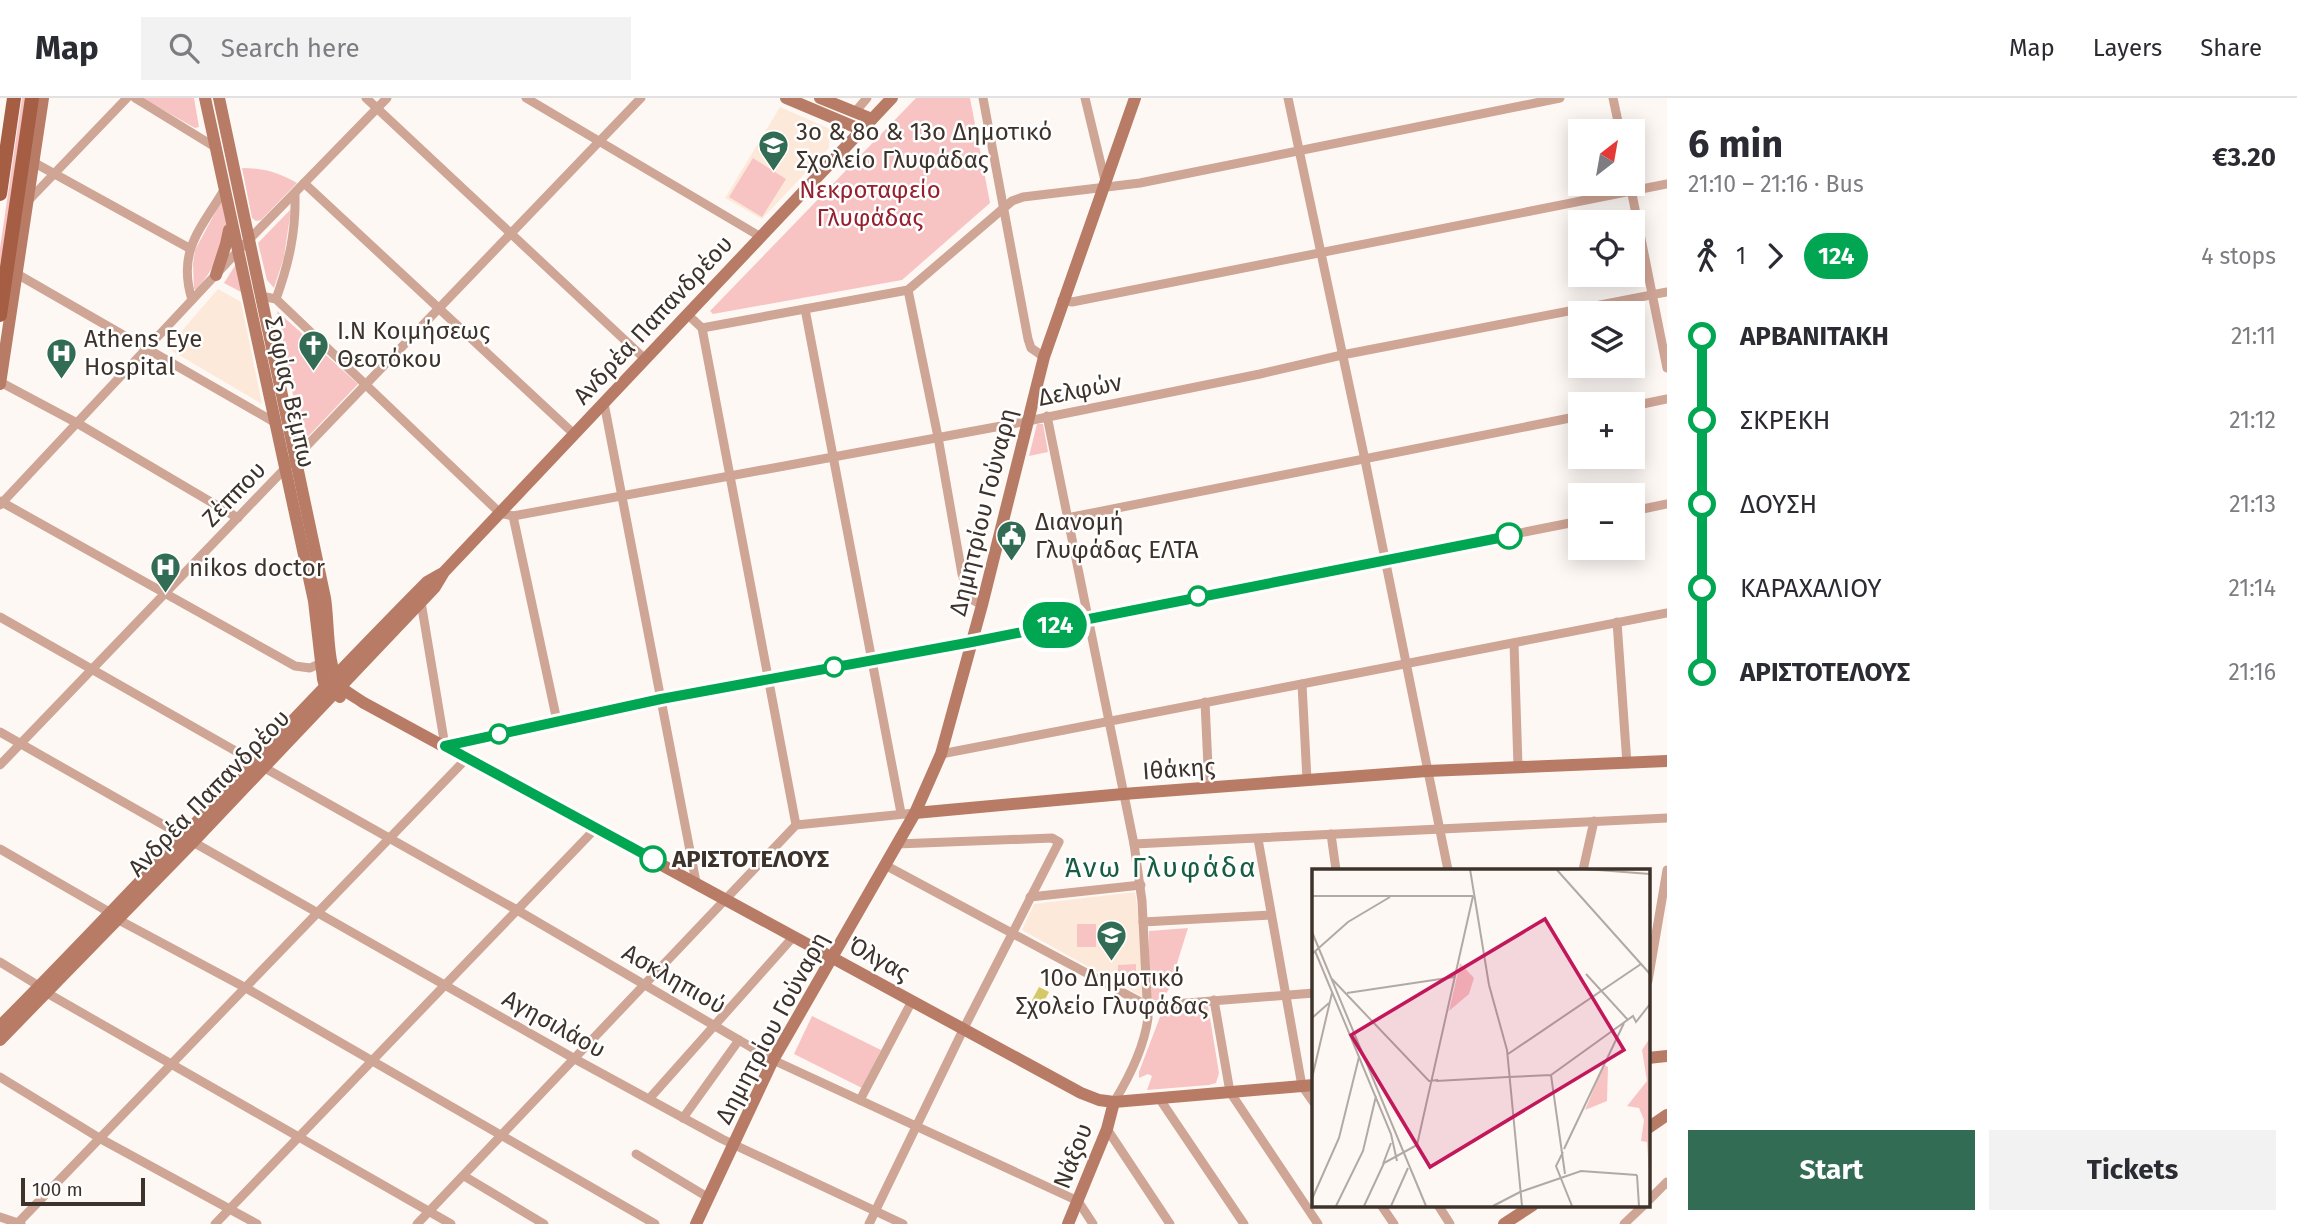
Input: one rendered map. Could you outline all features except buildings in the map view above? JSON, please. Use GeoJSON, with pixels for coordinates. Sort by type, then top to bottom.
{"type":"FeatureCollection","features":[{"type":"Feature","properties":{"kind":"main road"},"geometry":{"type":"LineString","coordinates":[[0,194],[14,98]]}},
{"type":"Feature","properties":{"kind":"main road"},"geometry":{"type":"LineString","coordinates":[[0,315],[32,98]]}},
{"type":"Feature","properties":{"kind":"main road"},"geometry":{"type":"LineString","coordinates":[[0,383],[43,98]]}},
{"type":"Feature","properties":{"kind":"main road","name":"Σοφίας Βέμπω"},"geometry":{"type":"LineString","coordinates":[[205,98],[314,601],[321,663],[333,685]]}},
{"type":"Feature","properties":{"kind":"main road","name":"Σοφίας Βέμπω"},"geometry":{"type":"LineString","coordinates":[[219,98],[327,610],[333,685]]}},
{"type":"Feature","properties":{"kind":"main road"},"geometry":{"type":"LineString","coordinates":[[786,98],[862,130]]}},
{"type":"Feature","properties":{"kind":"main road"},"geometry":{"type":"LineString","coordinates":[[820,98],[872,120]]}},
{"type":"Feature","properties":{"kind":"main road","name":"Ανδρέα Παπανδρέου"},"geometry":{"type":"LineString","coordinates":[[0,1041],[43,990],[259,764],[427,582],[444,572],[506,514],[574,434],[892,98]]}},
{"type":"Feature","properties":{"kind":"main road","name":"Δημητρίου Γούναρη"},"geometry":{"type":"LineString","coordinates":[[696,1224],[773,1060],[915,813],[941,754],[982,605],[1044,357],[1135,98]]}},
{"type":"Feature","properties":{"kind":"main road"},"geometry":{"type":"LineString","coordinates":[[216,275],[226,244],[230,219]]}},
{"type":"Feature","properties":{"kind":"main road","name":"Ανδρέα Παπανδρέου"},"geometry":{"type":"LineString","coordinates":[[333,685],[421,602],[444,572]]}},
{"type":"Feature","properties":{"kind":"main road","name":"Όλγας"},"geometry":{"type":"LineString","coordinates":[[333,685],[355,703],[378,709],[1081,1093],[1114,1102],[1308,1086]]}},
{"type":"Feature","properties":{"kind":"main road","name":"Ιθάκης"},"geometry":{"type":"LineString","coordinates":[[915,813],[1427,771],[1667,761]]}},
{"type":"Feature","properties":{"kind":"main road","name":"Ανδρέα Παπανδρέου"},"geometry":{"type":"LineString","coordinates":[[0,1026],[43,990]]}},
{"type":"Feature","properties":{"kind":"main road","name":"Νάξου"},"geometry":{"type":"LineString","coordinates":[[1068,1224],[1107,1129],[1114,1102]]}},
{"type":"Feature","properties":{"kind":"main road"},"geometry":{"type":"LineString","coordinates":[[1650,1127],[1666,1119]]}},
{"type":"Feature","properties":{"kind":"main road"},"geometry":{"type":"LineString","coordinates":[[1504,1224],[1525,1207]]}},
{"type":"Feature","properties":{"kind":"street"},"geometry":{"type":"LineString","coordinates":[[28,201],[127,98]]}},
{"type":"Feature","properties":{"kind":"street"},"geometry":{"type":"LineString","coordinates":[[135,98],[215,147]]}},
{"type":"Feature","properties":{"kind":"street"},"geometry":{"type":"LineString","coordinates":[[366,98],[645,359]]}},
{"type":"Feature","properties":{"kind":"street"},"geometry":{"type":"LineString","coordinates":[[321,663],[310,668],[295,666],[1,503],[237,252],[387,98]]}},
{"type":"Feature","properties":{"kind":"street"},"geometry":{"type":"LineString","coordinates":[[526,98],[761,237]]}},
{"type":"Feature","properties":{"kind":"street","name":"Ζέππου"},"geometry":{"type":"LineString","coordinates":[[0,765],[641,98]]}},
{"type":"Feature","properties":{"kind":"street"},"geometry":{"type":"LineString","coordinates":[[855,113],[867,98]]}},
{"type":"Feature","properties":{"kind":"street"},"geometry":{"type":"LineString","coordinates":[[983,98],[1028,339],[1036,354],[1044,357]]}},
{"type":"Feature","properties":{"kind":"street"},"geometry":{"type":"LineString","coordinates":[[1085,98],[1104,184]]}},
{"type":"Feature","properties":{"kind":"street"},"geometry":{"type":"LineString","coordinates":[[1288,98],[1448,869]]}},
{"type":"Feature","properties":{"kind":"street"},"geometry":{"type":"LineString","coordinates":[[702,328],[908,290],[1012,201],[1023,197],[1104,184],[1140,183],[1560,98]]}},
{"type":"Feature","properties":{"kind":"street"},"geometry":{"type":"LineString","coordinates":[[1613,98],[1617,119]]}},
{"type":"Feature","properties":{"kind":"street"},"geometry":{"type":"LineString","coordinates":[[33,162],[189,248]]}},
{"type":"Feature","properties":{"kind":"street"},"geometry":{"type":"LineString","coordinates":[[304,183],[574,434]]}},
{"type":"Feature","properties":{"kind":"street"},"geometry":{"type":"LineString","coordinates":[[1645,186],[1667,184]]}},
{"type":"Feature","properties":{"kind":"street"},"geometry":{"type":"LineString","coordinates":[[192,300],[186,273],[189,248],[223,190]]}},
{"type":"Feature","properties":{"kind":"street"},"geometry":{"type":"LineString","coordinates":[[276,299],[291,255],[295,194]]}},
{"type":"Feature","properties":{"kind":"street"},"geometry":{"type":"LineString","coordinates":[[1062,300],[1072,302],[1321,253],[1589,196]]}},
{"type":"Feature","properties":{"kind":"street"},"geometry":{"type":"LineString","coordinates":[[1633,196],[1667,368]]}},
{"type":"Feature","properties":{"kind":"street"},"geometry":{"type":"LineString","coordinates":[[17,274],[276,423]]}},
{"type":"Feature","properties":{"kind":"street"},"geometry":{"type":"LineString","coordinates":[[908,290],[967,594],[975,603],[982,605]]}},
{"type":"Feature","properties":{"kind":"street","name":"Δελφών"},"geometry":{"type":"LineString","coordinates":[[506,514],[622,496],[1028,421],[1342,355],[1667,292]]}},
{"type":"Feature","properties":{"kind":"street"},"geometry":{"type":"LineString","coordinates":[[261,296],[276,299],[506,514],[557,721]]}},
{"type":"Feature","properties":{"kind":"street"},"geometry":{"type":"LineString","coordinates":[[806,309],[901,813]]}},
{"type":"Feature","properties":{"kind":"street"},"geometry":{"type":"LineString","coordinates":[[417,1224],[796,825],[702,328],[687,314]]}},
{"type":"Feature","properties":{"kind":"street"},"geometry":{"type":"LineString","coordinates":[[0,383],[77,423],[238,518]]}},
{"type":"Feature","properties":{"kind":"street"},"geometry":{"type":"LineString","coordinates":[[1645,404],[1667,399]]}},
{"type":"Feature","properties":{"kind":"street"},"geometry":{"type":"LineString","coordinates":[[604,403],[696,883]]}},
{"type":"Feature","properties":{"kind":"street"},"geometry":{"type":"LineString","coordinates":[[1047,416],[1141,885],[1148,1006],[1146,1031],[1132,1070],[1114,1102]]}},
{"type":"Feature","properties":{"kind":"street"},"geometry":{"type":"LineString","coordinates":[[1067,518],[1568,418]]}},
{"type":"Feature","properties":{"kind":"street"},"geometry":{"type":"LineString","coordinates":[[1645,509],[1667,504]]}},
{"type":"Feature","properties":{"kind":"street"},"geometry":{"type":"LineString","coordinates":[[421,602],[445,746],[661,699],[972,642],[1568,523]]}},
{"type":"Feature","properties":{"kind":"street"},"geometry":{"type":"LineString","coordinates":[[941,754],[1667,613]]}},
{"type":"Feature","properties":{"kind":"street","name":"Ασκληπιού"},"geometry":{"type":"LineString","coordinates":[[0,617],[390,838],[773,1060],[1078,1201]]}},
{"type":"Feature","properties":{"kind":"street"},"geometry":{"type":"LineString","coordinates":[[1617,622],[1626,764]]}},
{"type":"Feature","properties":{"kind":"street"},"geometry":{"type":"LineString","coordinates":[[1514,643],[1518,766]]}},
{"type":"Feature","properties":{"kind":"street"},"geometry":{"type":"LineString","coordinates":[[1302,684],[1307,780]]}},
{"type":"Feature","properties":{"kind":"street"},"geometry":{"type":"LineString","coordinates":[[1205,702],[1209,788]]}},
{"type":"Feature","properties":{"kind":"street","name":"Αγησιλάου"},"geometry":{"type":"LineString","coordinates":[[0,732],[683,1118],[903,1224]]}},
{"type":"Feature","properties":{"kind":"street"},"geometry":{"type":"LineString","coordinates":[[0,1217],[19,1224],[467,758]]}},
{"type":"Feature","properties":{"kind":"street","name":"Ιθάκης"},"geometry":{"type":"LineString","coordinates":[[796,825],[915,813]]}},
{"type":"Feature","properties":{"kind":"street"},"geometry":{"type":"LineString","coordinates":[[1134,844],[1667,818]]}},
{"type":"Feature","properties":{"kind":"street"},"geometry":{"type":"LineString","coordinates":[[1583,869],[1594,821]]}},
{"type":"Feature","properties":{"kind":"street"},"geometry":{"type":"LineString","coordinates":[[215,1224],[596,828]]}},
{"type":"Feature","properties":{"kind":"street"},"geometry":{"type":"LineString","coordinates":[[1332,835],[1336,869]]}},
{"type":"Feature","properties":{"kind":"street"},"geometry":{"type":"LineString","coordinates":[[869,1224],[1011,933],[1058,848],[1058,840],[1052,838],[897,844]]}},
{"type":"Feature","properties":{"kind":"street"},"geometry":{"type":"LineString","coordinates":[[1258,839],[1286,994],[1308,1086]]}},
{"type":"Feature","properties":{"kind":"street"},"geometry":{"type":"LineString","coordinates":[[0,849],[655,1224]]}},
{"type":"Feature","properties":{"kind":"street"},"geometry":{"type":"LineString","coordinates":[[885,865],[1148,1006],[1312,993]]}},
{"type":"Feature","properties":{"kind":"street"},"geometry":{"type":"LineString","coordinates":[[1650,969],[1667,870]]}},
{"type":"Feature","properties":{"kind":"street"},"geometry":{"type":"LineString","coordinates":[[1031,897],[1141,885]]}},
{"type":"Feature","properties":{"kind":"street"},"geometry":{"type":"LineString","coordinates":[[1143,922],[1271,915]]}},
{"type":"Feature","properties":{"kind":"street"},"geometry":{"type":"LineString","coordinates":[[649,1099],[794,936]]}},
{"type":"Feature","properties":{"kind":"street"},"geometry":{"type":"LineString","coordinates":[[0,962],[172,1065],[451,1224]]}},
{"type":"Feature","properties":{"kind":"street"},"geometry":{"type":"LineString","coordinates":[[1214,1000],[1230,1092],[1318,1224]]}},
{"type":"Feature","properties":{"kind":"street"},"geometry":{"type":"LineString","coordinates":[[860,1100],[912,1001]]}},
{"type":"Feature","properties":{"kind":"street"},"geometry":{"type":"LineString","coordinates":[[683,1118],[740,1040]]}},
{"type":"Feature","properties":{"kind":"street"},"geometry":{"type":"LineString","coordinates":[[0,1077],[101,1139],[257,1224]]}},
{"type":"Feature","properties":{"kind":"street"},"geometry":{"type":"LineString","coordinates":[[1159,1098],[1244,1224]]}},
{"type":"Feature","properties":{"kind":"street"},"geometry":{"type":"LineString","coordinates":[[1107,1129],[1170,1224]]}},
{"type":"Feature","properties":{"kind":"street"},"geometry":{"type":"LineString","coordinates":[[636,1154],[709,1198]]}},
{"type":"Feature","properties":{"kind":"street"},"geometry":{"type":"LineString","coordinates":[[464,1175],[544,1224]]}},
{"type":"Feature","properties":{"kind":"street"},"geometry":{"type":"LineString","coordinates":[[1650,1199],[1667,1182]]}},
{"type":"Feature","properties":{"kind":"street"},"geometry":{"type":"LineString","coordinates":[[1078,1201],[1093,1224]]}},
{"type":"Feature","properties":{"kind":"street"},"geometry":{"type":"LineString","coordinates":[[1382,1206],[1394,1224]]}},
{"type":"Feature","properties":{"kind":"street"},"geometry":{"type":"LineString","coordinates":[[1439,1206],[1450,1224]]}},
{"type":"Feature","properties":{"kind":"street"},"geometry":{"type":"LineString","coordinates":[[1624,1224],[1643,1206]]}},
{"type":"Feature","properties":{"kind":"shaded area","name":"3ο & 8ο & 13ο Δημοτικό Σχολείο Γλυφάδας"},"geometry":{"type":"Polygon","coordinates":[[[780,107],[830,129],[829,148],[762,219],[725,198],[780,107]]]}},
{"type":"Feature","properties":{"kind":"shaded area"},"geometry":{"type":"Polygon","coordinates":[[[218,289],[241,302],[262,404],[167,348],[218,289]]]}},
{"type":"Feature","properties":{"kind":"shaded area","name":"10o Δημοτικό Σχολείο Γλυφάδας"},"geometry":{"type":"Polygon","coordinates":[[[1135,892],[1143,997],[1022,930],[1034,904],[1135,892]]]}},
{"type":"Feature","properties":{"kind":"shaded area"},"geometry":{"type":"Polygon","coordinates":[[[1039,987],[1049,992],[1041,1007],[1031,1002],[1039,987]]]}},
{"type":"Feature","properties":{"kind":"green space"},"geometry":{"type":"Polygon","coordinates":[[[22,98],[26,98],[0,277],[0,248],[22,98]]]}},
{"type":"Feature","properties":{"kind":"green space"},"geometry":{"type":"Polygon","coordinates":[[[142,98],[194,98],[199,127],[195,128],[142,98]]]}},
{"type":"Feature","properties":{"kind":"green space","name":"Νεκροταφείο Γλυφάδας"},"geometry":{"type":"Polygon","coordinates":[[[916,98],[970,98],[990,203],[902,280],[713,314],[710,311],[916,98]]]}},
{"type":"Feature","properties":{"kind":"green space"},"geometry":{"type":"Polygon","coordinates":[[[753,158],[786,179],[762,217],[729,197],[753,158]]]}},
{"type":"Feature","properties":{"kind":"green space"},"geometry":{"type":"Polygon","coordinates":[[[242,168],[271,172],[297,183],[261,220],[256,221],[252,218],[242,168]]]}},
{"type":"Feature","properties":{"kind":"green space"},"geometry":{"type":"Polygon","coordinates":[[[222,200],[227,220],[225,240],[212,268],[196,290],[193,264],[195,250],[222,200]]]}},
{"type":"Feature","properties":{"kind":"green space"},"geometry":{"type":"Polygon","coordinates":[[[291,209],[284,257],[274,288],[267,280],[258,243],[291,209]]]}},
{"type":"Feature","properties":{"kind":"green space"},"geometry":{"type":"Polygon","coordinates":[[[236,264],[243,293],[224,283],[236,264]]]}},
{"type":"Feature","properties":{"kind":"green space"},"geometry":{"type":"Polygon","coordinates":[[[277,311],[358,384],[302,443],[277,311]]]}},
{"type":"Feature","properties":{"kind":"green space"},"geometry":{"type":"Polygon","coordinates":[[[1037,424],[1043,424],[1048,452],[1029,456],[1037,424]]]}},
{"type":"Feature","properties":{"kind":"green space"},"geometry":{"type":"Polygon","coordinates":[[[1077,924],[1096,924],[1096,947],[1077,947],[1077,924]]]}},
{"type":"Feature","properties":{"kind":"green space"},"geometry":{"type":"Polygon","coordinates":[[[1188,928],[1169,989],[1162,1000],[1149,1000],[1149,931],[1188,928]]]}},
{"type":"Feature","properties":{"kind":"green space"},"geometry":{"type":"Polygon","coordinates":[[[1136,964],[1136,976],[1118,976],[1118,965],[1136,964]]]}},
{"type":"Feature","properties":{"kind":"green space"},"geometry":{"type":"Polygon","coordinates":[[[1208,1006],[1219,1073],[1216,1083],[1147,1090],[1152,1076],[1148,1074],[1139,1078],[1139,1072],[1163,1009],[1208,1006]]]}},
{"type":"Feature","properties":{"kind":"green space"},"geometry":{"type":"Polygon","coordinates":[[[812,1016],[881,1050],[862,1088],[794,1054],[812,1016]]]}},
{"type":"Feature","properties":{"kind":"bus line","name":"124"},"geometry":{"type":"LineString","coordinates":[[653,859],[445,746],[661,699],[972,642],[1509,536]]}},
{"type":"Feature","properties":{"kind":"place","name":"3ο & 8ο & 13ο Δημοτικό Σχολείο Γλυφάδας"},"geometry":{"type":"Point","coordinates":[773,173]}},
{"type":"Feature","properties":{"kind":"place","name":"Ι.Ν Κοιμήσεως Θεοτόκου"},"geometry":{"type":"Point","coordinates":[314,372]}},
{"type":"Feature","properties":{"kind":"place","name":"Athens Eye Hospital"},"geometry":{"type":"Point","coordinates":[61,380]}},
{"type":"Feature","properties":{"kind":"place","name":"Διανομή Γλυφάδας ΕΛΤΑ"},"geometry":{"type":"Point","coordinates":[1012,563]}},
{"type":"Feature","properties":{"kind":"place","name":"nikos doctor"},"geometry":{"type":"Point","coordinates":[166,595]}},
{"type":"Feature","properties":{"kind":"place","name":"ΑΡΙΣΤΟΤΕΛΟΥΣ"},"geometry":{"type":"Point","coordinates":[653,859]}},
{"type":"Feature","properties":{"kind":"place","name":"10o Δημοτικό Σχολείο Γλυφάδας"},"geometry":{"type":"Point","coordinates":[1112,963]}},
{"type":"Feature","properties":{"kind":"district","name":"Άνω Γλυφάδα"},"geometry":{"type":"Point","coordinates":[1161,867]}}]}
